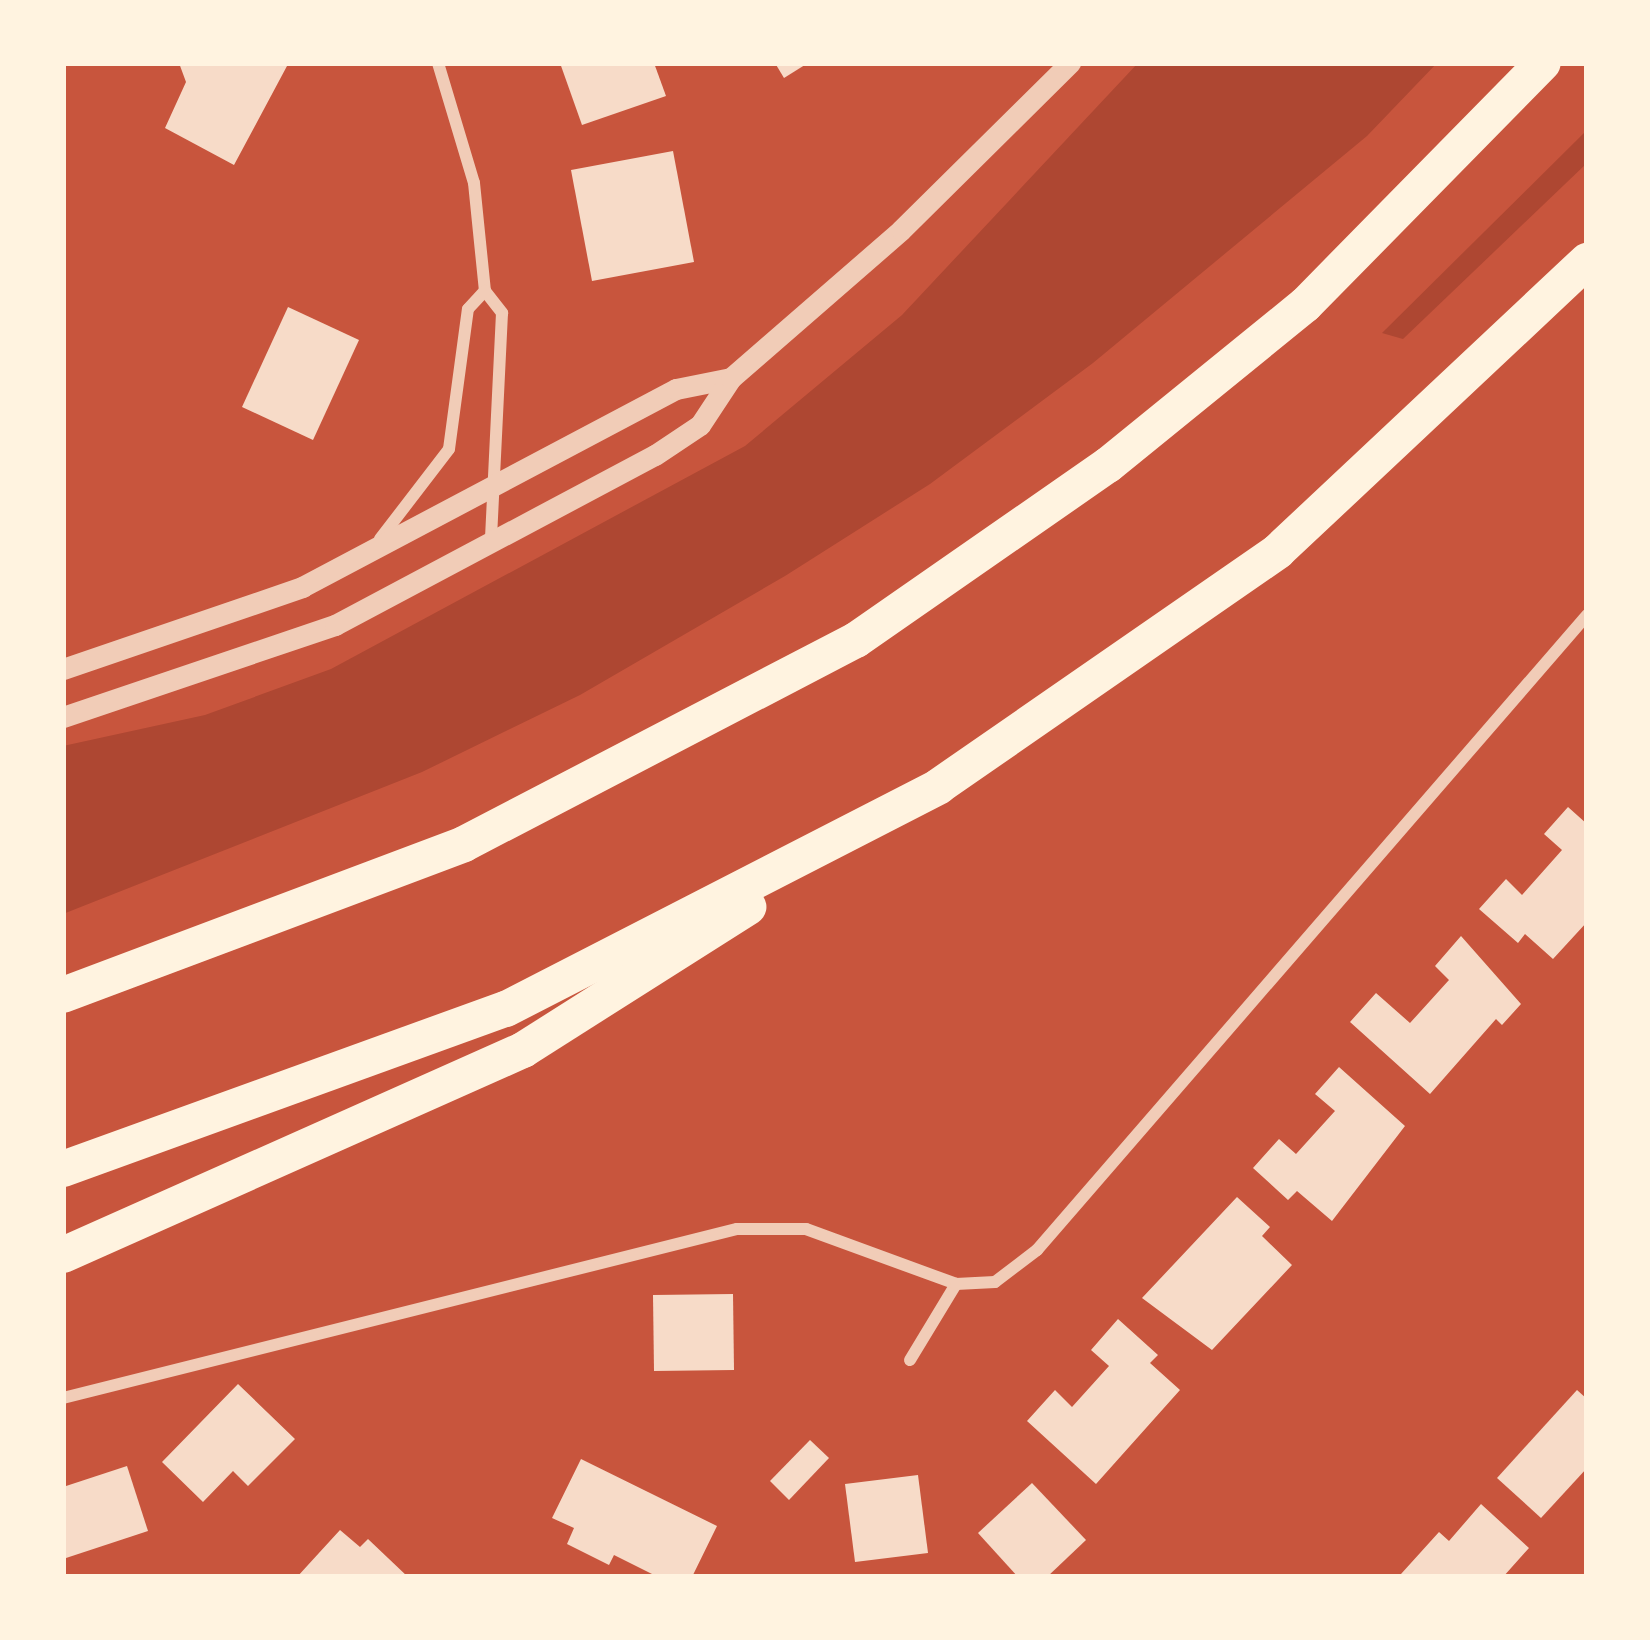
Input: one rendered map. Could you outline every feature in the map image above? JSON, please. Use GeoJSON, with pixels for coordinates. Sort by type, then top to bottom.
{"type":"FeatureCollection","features":[{"type":"Feature","properties":{"kind":"highway"},"geometry":{"type":"LineString","coordinates":[[63,995],[464,844],[856,640],[1108,465],[1305,304],[1543,63]]}},
{"type":"Feature","properties":{"kind":"highway"},"geometry":{"type":"LineString","coordinates":[[63,1255],[524,1050],[939,786],[1278,551],[1587,261]]}},
{"type":"Feature","properties":{"kind":"highway"},"geometry":{"type":"LineString","coordinates":[[63,1169],[506,1009],[939,786]]}},
{"type":"Feature","properties":{"kind":"street"},"geometry":{"type":"LineString","coordinates":[[438,63],[474,183],[485,290],[502,313],[490,548]]}},
{"type":"Feature","properties":{"kind":"street"},"geometry":{"type":"LineString","coordinates":[[63,717],[258,657],[490,548],[700,425],[731,378],[884,246],[1070,63]]}},
{"type":"Feature","properties":{"kind":"street"},"geometry":{"type":"LineString","coordinates":[[366,556],[449,448],[468,309],[485,290]]}},
{"type":"Feature","properties":{"kind":"street"},"geometry":{"type":"LineString","coordinates":[[63,669],[200,627],[366,556],[676,389],[731,378]]}},
{"type":"Feature","properties":{"kind":"street"},"geometry":{"type":"LineString","coordinates":[[63,1399],[737,1229],[806,1229],[956,1284],[995,1282],[1037,1250],[1587,615]]}},
{"type":"Feature","properties":{"kind":"street"},"geometry":{"type":"LineString","coordinates":[[910,1360],[956,1284]]}},
{"type":"Feature","properties":{"kind":"shaded area"},"geometry":{"type":"Polygon","coordinates":[[[1138,63],[1437,63],[1367,136],[1093,363],[930,484],[785,576],[580,695],[422,772],[63,914],[63,746],[205,715],[331,669],[745,446],[902,315],[1138,63]]]}},
{"type":"Feature","properties":{"kind":"shaded area"},"geometry":{"type":"Polygon","coordinates":[[[1587,130],[1587,163],[1403,339],[1382,333],[1587,130]]]}},
{"type":"Feature","properties":{"kind":"building"},"geometry":{"type":"Polygon","coordinates":[[[179,63],[287,66],[234,165],[165,128],[186,82],[179,63]]]}},
{"type":"Feature","properties":{"kind":"building"},"geometry":{"type":"Polygon","coordinates":[[[560,63],[654,63],[666,96],[582,125],[560,63]]]}},
{"type":"Feature","properties":{"kind":"building"},"geometry":{"type":"Polygon","coordinates":[[[775,63],[808,63],[784,78],[775,63]]]}},
{"type":"Feature","properties":{"kind":"building"},"geometry":{"type":"Polygon","coordinates":[[[673,151],[694,262],[592,281],[571,170],[673,151]]]}},
{"type":"Feature","properties":{"kind":"building"},"geometry":{"type":"Polygon","coordinates":[[[288,307],[359,340],[313,440],[242,407],[288,307]]]}},
{"type":"Feature","properties":{"kind":"building"},"geometry":{"type":"Polygon","coordinates":[[[1568,807],[1587,824],[1587,922],[1553,959],[1525,934],[1518,943],[1479,909],[1506,879],[1522,895],[1562,850],[1544,834],[1568,807]]]}},
{"type":"Feature","properties":{"kind":"building"},"geometry":{"type":"Polygon","coordinates":[[[1461,936],[1521,1004],[1502,1025],[1496,1019],[1430,1094],[1350,1022],[1376,993],[1410,1023],[1449,980],[1435,966],[1461,936]]]}},
{"type":"Feature","properties":{"kind":"building"},"geometry":{"type":"Polygon","coordinates":[[[1339,1067],[1405,1126],[1332,1221],[1297,1191],[1288,1200],[1253,1168],[1279,1139],[1296,1154],[1335,1111],[1315,1094],[1339,1067]]]}},
{"type":"Feature","properties":{"kind":"building"},"geometry":{"type":"Polygon","coordinates":[[[1237,1197],[1270,1227],[1262,1236],[1292,1265],[1212,1350],[1142,1298],[1237,1197]]]}},
{"type":"Feature","properties":{"kind":"building"},"geometry":{"type":"Polygon","coordinates":[[[733,1294],[734,1370],[654,1371],[653,1295],[733,1294]]]}},
{"type":"Feature","properties":{"kind":"building"},"geometry":{"type":"Polygon","coordinates":[[[1118,1319],[1158,1355],[1150,1363],[1180,1390],[1096,1484],[1027,1421],[1055,1390],[1072,1407],[1109,1366],[1091,1350],[1118,1319]]]}},
{"type":"Feature","properties":{"kind":"building"},"geometry":{"type":"Polygon","coordinates":[[[238,1384],[295,1439],[248,1486],[233,1471],[203,1502],[162,1462],[238,1384]]]}},
{"type":"Feature","properties":{"kind":"building"},"geometry":{"type":"Polygon","coordinates":[[[1577,1390],[1587,1399],[1587,1468],[1541,1518],[1497,1478],[1577,1390]]]}},
{"type":"Feature","properties":{"kind":"building"},"geometry":{"type":"Polygon","coordinates":[[[810,1440],[829,1458],[789,1500],[770,1481],[810,1440]]]}},
{"type":"Feature","properties":{"kind":"building"},"geometry":{"type":"Polygon","coordinates":[[[581,1459],[717,1526],[692,1577],[658,1577],[614,1555],[609,1565],[567,1544],[574,1528],[552,1518],[581,1459]]]}},
{"type":"Feature","properties":{"kind":"building"},"geometry":{"type":"Polygon","coordinates":[[[127,1466],[148,1531],[63,1559],[63,1487],[127,1466]]]}},
{"type":"Feature","properties":{"kind":"building"},"geometry":{"type":"Polygon","coordinates":[[[918,1475],[928,1553],[855,1562],[845,1484],[918,1475]]]}},
{"type":"Feature","properties":{"kind":"building"},"geometry":{"type":"Polygon","coordinates":[[[1032,1483],[1086,1540],[1047,1577],[1018,1577],[978,1533],[1032,1483]]]}},
{"type":"Feature","properties":{"kind":"building"},"geometry":{"type":"Polygon","coordinates":[[[1481,1504],[1529,1548],[1503,1577],[1401,1574],[1439,1532],[1449,1541],[1481,1504]]]}},
{"type":"Feature","properties":{"kind":"building"},"geometry":{"type":"Polygon","coordinates":[[[340,1530],[360,1547],[368,1539],[408,1577],[297,1577],[340,1530]]]}}]}
